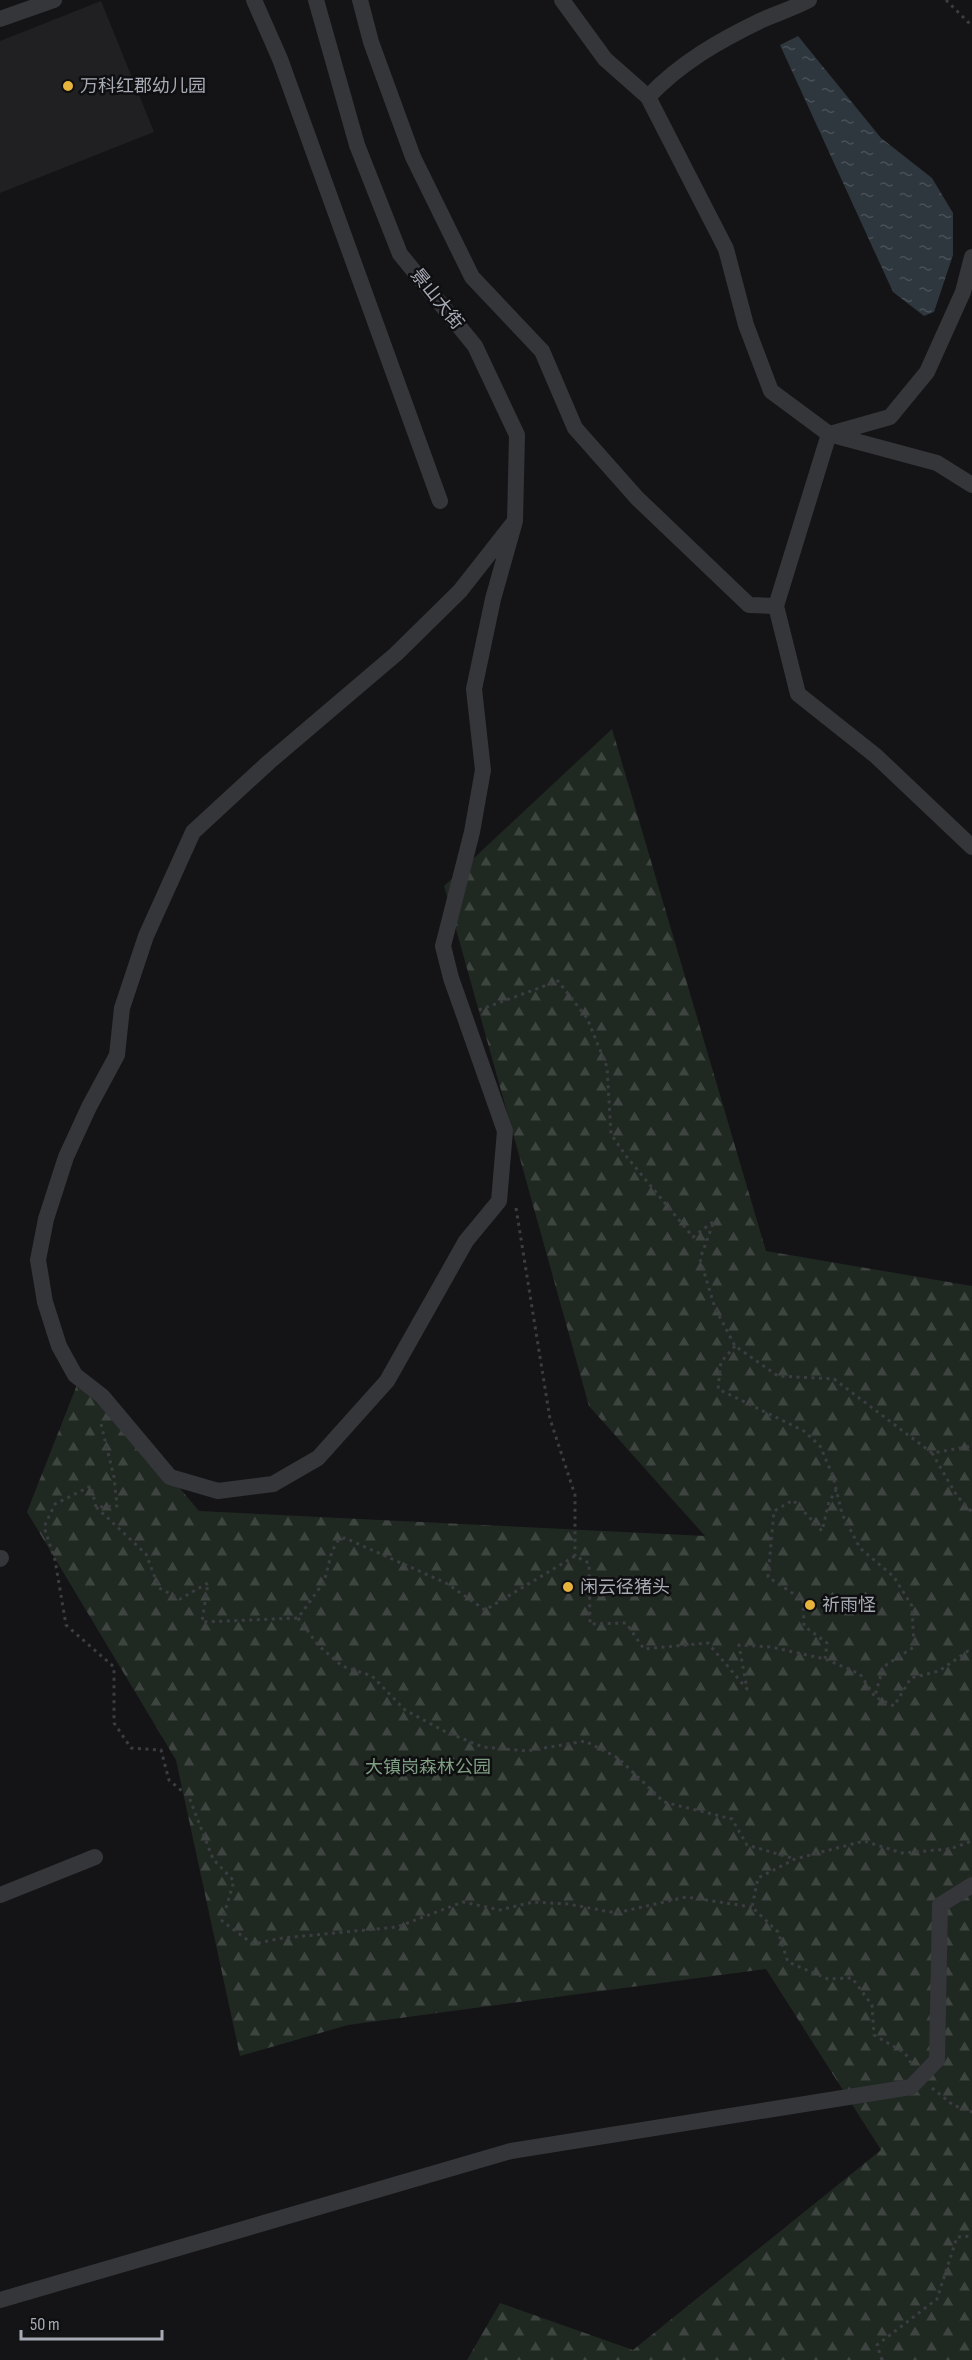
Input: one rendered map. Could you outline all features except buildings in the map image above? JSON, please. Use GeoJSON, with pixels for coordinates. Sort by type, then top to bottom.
{"type":"FeatureCollection","features":[{"type":"Feature","properties":{"kind":"street"},"geometry":{"type":"LineString","coordinates":[[0,19],[54,0]]}},
{"type":"Feature","properties":{"kind":"street"},"geometry":{"type":"LineString","coordinates":[[254,0],[280,59],[440,501]]}},
{"type":"Feature","properties":{"kind":"street","name":"景山大街"},"geometry":{"type":"LineString","coordinates":[[316,0],[357,144],[400,254],[475,346],[517,435],[514,521],[493,599],[474,689],[483,771],[472,832],[443,946],[451,978],[505,1131],[499,1201],[465,1241],[387,1381],[318,1458],[273,1484],[218,1491],[170,1477],[102,1396],[75,1375],[59,1346],[45,1302],[38,1260],[46,1219],[66,1157],[117,1054],[122,1008],[146,936],[193,832],[269,762],[396,654],[460,591],[514,521]]}},
{"type":"Feature","properties":{"kind":"street"},"geometry":{"type":"LineString","coordinates":[[360,0],[371,42],[413,157],[472,278],[542,351],[575,428],[637,498],[749,605],[776,606]]}},
{"type":"Feature","properties":{"kind":"street"},"geometry":{"type":"LineString","coordinates":[[561,0],[605,59],[648,97],[726,249],[746,325],[771,391],[829,434],[937,463],[972,486]]}},
{"type":"Feature","properties":{"kind":"street"},"geometry":{"type":"LineString","coordinates":[[648,97],[669,75],[700,53],[762,20],[809,0]]}},
{"type":"Feature","properties":{"kind":"street"},"geometry":{"type":"LineString","coordinates":[[829,434],[890,417],[927,372],[963,292],[972,257]]}},
{"type":"Feature","properties":{"kind":"street"},"geometry":{"type":"LineString","coordinates":[[829,434],[776,606],[798,694],[876,756],[972,848]]}},
{"type":"Feature","properties":{"kind":"street"},"geometry":{"type":"LineString","coordinates":[[0,1895],[94,1857]]}},
{"type":"Feature","properties":{"kind":"street"},"geometry":{"type":"LineString","coordinates":[[0,2300],[511,2151],[912,2086],[937,2060],[940,1905],[972,1886]]}},
{"type":"Feature","properties":{"kind":"path"},"geometry":{"type":"LineString","coordinates":[[946,0],[972,26]]}},
{"type":"Feature","properties":{"kind":"path"},"geometry":{"type":"LineString","coordinates":[[495,1002],[558,981],[586,1018],[607,1067],[611,1134],[626,1156],[693,1237],[714,1221],[700,1259],[715,1308],[735,1346],[778,1376],[834,1379],[932,1453],[957,1496],[972,1512]]}},
{"type":"Feature","properties":{"kind":"path"},"geometry":{"type":"LineString","coordinates":[[515,1197],[550,1419],[575,1495],[575,1556]]}},
{"type":"Feature","properties":{"kind":"path"},"geometry":{"type":"LineString","coordinates":[[735,1346],[721,1362],[718,1389],[804,1431],[820,1446],[842,1514],[860,1548],[894,1577],[912,1606],[914,1647],[884,1667],[875,1697]]}},
{"type":"Feature","properties":{"kind":"path"},"geometry":{"type":"LineString","coordinates":[[96,1507],[117,1506],[114,1477],[100,1427],[102,1396]]}},
{"type":"Feature","properties":{"kind":"path"},"geometry":{"type":"LineString","coordinates":[[932,1453],[972,1446]]}},
{"type":"Feature","properties":{"kind":"path"},"geometry":{"type":"LineString","coordinates":[[298,1618],[202,1622],[208,1583],[180,1599],[159,1588],[146,1554],[96,1507],[91,1486],[55,1504],[44,1527],[55,1560],[66,1625],[114,1667],[114,1723],[131,1748],[161,1750],[169,1780],[189,1797],[213,1859],[234,1881],[222,1921],[253,1944],[283,1938],[397,1927],[463,1902],[500,1910],[533,1902],[568,1904],[616,1914],[686,1897],[752,1907],[778,1932],[788,1962],[828,1979],[852,1978],[872,2005],[874,2035],[905,2053],[920,2078],[953,2105],[972,2112]]}},
{"type":"Feature","properties":{"kind":"path"},"geometry":{"type":"LineString","coordinates":[[825,1659],[827,1643],[804,1626],[803,1600],[768,1577],[774,1511],[793,1500],[822,1530],[829,1502],[836,1490]]}},
{"type":"Feature","properties":{"kind":"path"},"geometry":{"type":"LineString","coordinates":[[298,1618],[324,1582],[332,1551],[339,1539],[345,1538],[446,1583],[485,1610],[575,1556]]}},
{"type":"Feature","properties":{"kind":"path"},"geometry":{"type":"LineString","coordinates":[[575,1556],[589,1563],[590,1624],[626,1623],[644,1649],[708,1642],[747,1689],[739,1645],[771,1647],[825,1659],[860,1674],[875,1697],[894,1707],[911,1678],[939,1671],[968,1651],[972,1654]]}},
{"type":"Feature","properties":{"kind":"path"},"geometry":{"type":"LineString","coordinates":[[298,1618],[318,1645],[342,1666],[372,1676],[405,1710],[444,1731],[483,1747],[527,1751],[585,1740],[618,1758],[664,1802],[732,1819],[747,1845],[795,1859]]}},
{"type":"Feature","properties":{"kind":"path"},"geometry":{"type":"LineString","coordinates":[[752,1907],[758,1878],[795,1859],[864,1841],[902,1852],[950,1849],[972,1841]]}},
{"type":"Feature","properties":{"kind":"path"},"geometry":{"type":"LineString","coordinates":[[882,2360],[877,2345],[937,2299],[957,2237],[972,2236]]}},
{"type":"Feature","properties":{"kind":"shaded area","name":"万科红郡幼儿园"},"geometry":{"type":"Polygon","coordinates":[[[101,1],[154,132],[0,193],[0,41],[101,1]]]}},
{"type":"Feature","properties":{"kind":"green space","name":"大镇岗森林公园"},"geometry":{"type":"Polygon","coordinates":[[[612,729],[766,1251],[972,1286],[972,2360],[467,2360],[500,2303],[633,2350],[881,2150],[766,1969],[348,2025],[240,2056],[176,1760],[27,1512],[82,1372],[199,1511],[705,1536],[589,1406],[444,886],[612,729]]]}},
{"type":"Feature","properties":{"kind":"water"},"geometry":{"type":"Polygon","coordinates":[[[798,36],[881,138],[932,178],[953,213],[953,255],[934,312],[924,316],[893,292],[780,45],[798,36]]]}},
{"type":"Feature","properties":{"kind":"place","name":"万科红郡幼儿园"},"geometry":{"type":"Point","coordinates":[68,86]}},
{"type":"Feature","properties":{"kind":"place","name":"闲云径猪头"},"geometry":{"type":"Point","coordinates":[568,1587]}},
{"type":"Feature","properties":{"kind":"place","name":"祈雨怪"},"geometry":{"type":"Point","coordinates":[810,1605]}}]}
